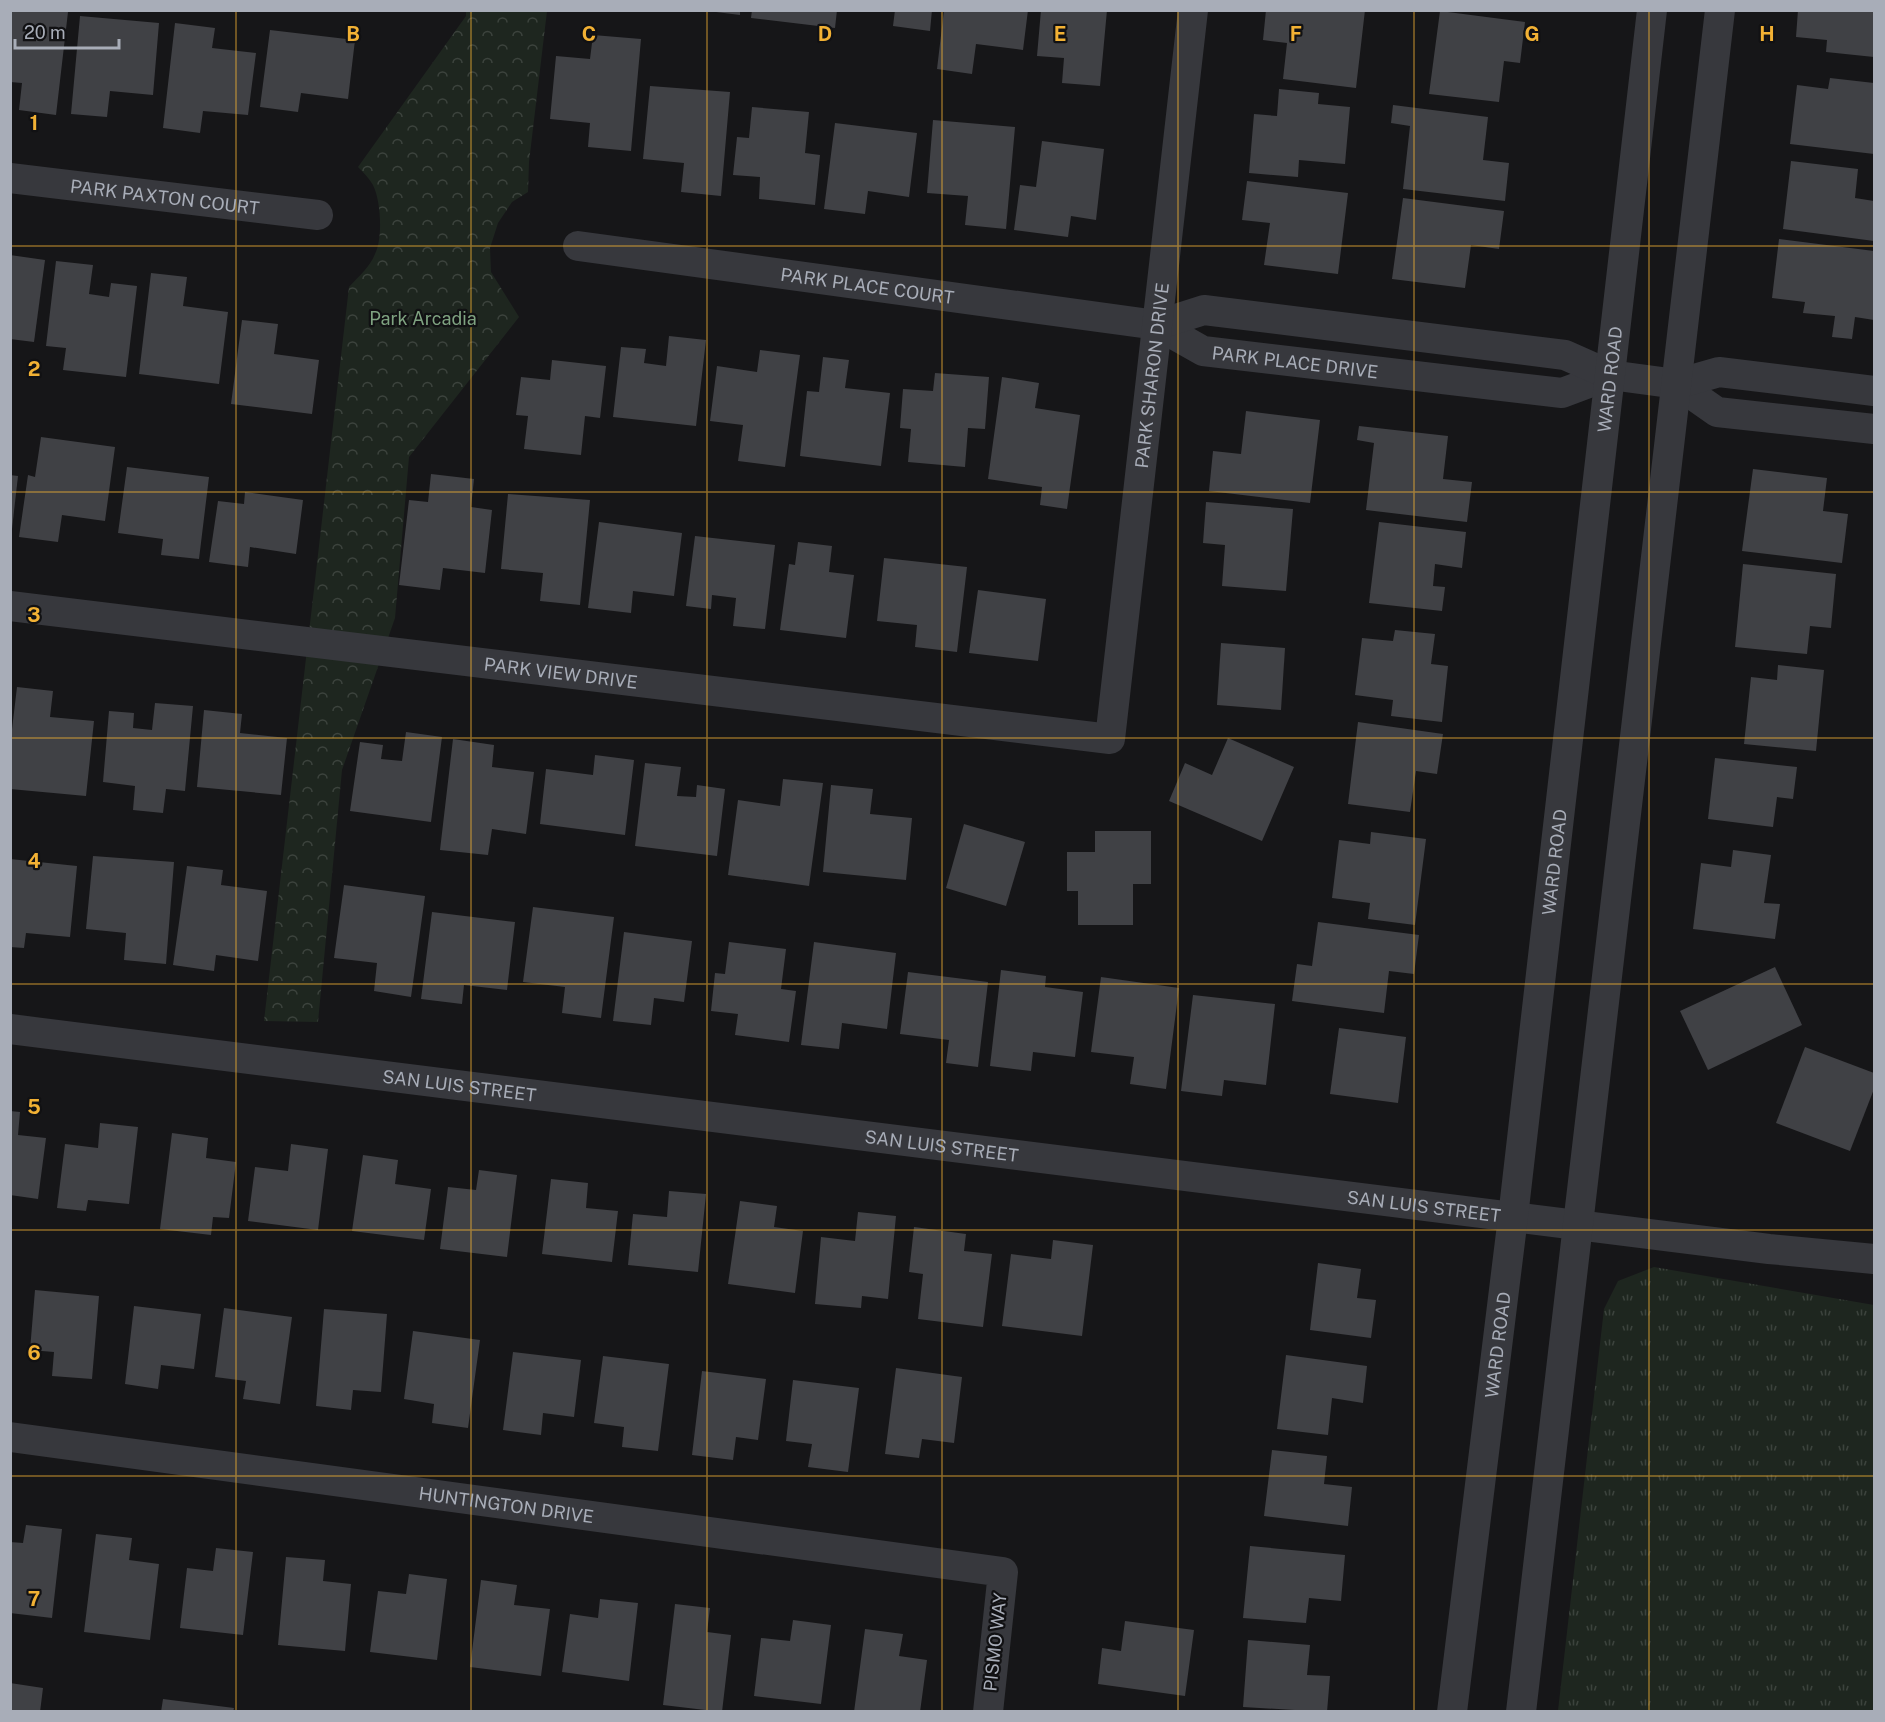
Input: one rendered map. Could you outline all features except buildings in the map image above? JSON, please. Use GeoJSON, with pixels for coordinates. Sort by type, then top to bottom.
{"type":"FeatureCollection","features":[{"type":"Feature","properties":{"kind":"street","name":"PARK SHARON DRIVE"},"geometry":{"type":"LineString","coordinates":[[1110,739],[1193,10]]}},
{"type":"Feature","properties":{"kind":"street","name":"WARD ROAD"},"geometry":{"type":"LineString","coordinates":[[1452,1712],[1513,1217],[1652,10]]}},
{"type":"Feature","properties":{"kind":"street"},"geometry":{"type":"LineString","coordinates":[[1521,1712],[1720,10]]}},
{"type":"Feature","properties":{"kind":"street","name":"PARK PAXTON COURT"},"geometry":{"type":"LineString","coordinates":[[10,178],[318,215]]}},
{"type":"Feature","properties":{"kind":"street","name":"PARK PLACE COURT"},"geometry":{"type":"LineString","coordinates":[[578,246],[1157,325]]}},
{"type":"Feature","properties":{"kind":"street","name":"PARK PLACE DRIVE"},"geometry":{"type":"LineString","coordinates":[[1157,325],[1204,310],[1565,355],[1610,375],[1677,384],[1717,412],[1875,429]]}},
{"type":"Feature","properties":{"kind":"street","name":"PARK PLACE DRIVE"},"geometry":{"type":"LineString","coordinates":[[1157,325],[1203,351],[1562,393],[1610,375]]}},
{"type":"Feature","properties":{"kind":"street"},"geometry":{"type":"LineString","coordinates":[[1677,384],[1719,372],[1875,391]]}},
{"type":"Feature","properties":{"kind":"street","name":"PARK VIEW DRIVE"},"geometry":{"type":"LineString","coordinates":[[10,606],[1110,739]]}},
{"type":"Feature","properties":{"kind":"street","name":"SAN LUIS STREET"},"geometry":{"type":"LineString","coordinates":[[10,1029],[1769,1249],[1875,1258]]}},
{"type":"Feature","properties":{"kind":"street","name":"HUNTINGTON DRIVE"},"geometry":{"type":"LineString","coordinates":[[10,1437],[1003,1572]]}},
{"type":"Feature","properties":{"kind":"street","name":"PISMO WAY"},"geometry":{"type":"LineString","coordinates":[[988,1712],[1003,1572]]}},
{"type":"Feature","properties":{"kind":"green space","name":"Park Arcadia"},"geometry":{"type":"Polygon","coordinates":[[[466,11],[547,11],[529,162],[528,192],[512,202],[498,223],[490,248],[491,272],[519,317],[409,457],[395,618],[342,770],[318,1022],[264,1021],[349,287],[373,259],[379,239],[380,220],[376,192],[370,180],[358,167],[466,16],[466,11]]]}},
{"type":"Feature","properties":{"kind":"green space"},"geometry":{"type":"Polygon","coordinates":[[[1654,1267],[1874,1305],[1874,1711],[1558,1711],[1604,1309],[1618,1281],[1654,1267]]]}}]}
